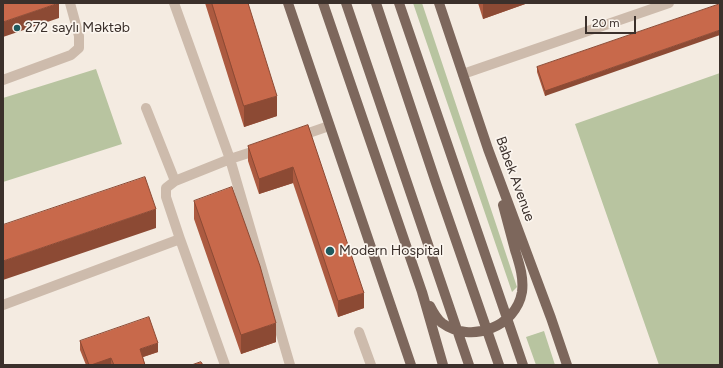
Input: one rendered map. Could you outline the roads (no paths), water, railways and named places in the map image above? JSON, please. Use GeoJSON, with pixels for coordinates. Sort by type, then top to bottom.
{"type":"FeatureCollection","features":[{"type":"Feature","properties":{"kind":"main road"},"geometry":{"type":"LineString","coordinates":[[288,3],[411,365]]}},
{"type":"Feature","properties":{"kind":"main road"},"geometry":{"type":"LineString","coordinates":[[323,3],[422,292],[443,365]]}},
{"type":"Feature","properties":{"kind":"main road"},"geometry":{"type":"LineString","coordinates":[[346,3],[469,365]]}},
{"type":"Feature","properties":{"kind":"main road"},"geometry":{"type":"LineString","coordinates":[[376,3],[499,365]]}},
{"type":"Feature","properties":{"kind":"main road"},"geometry":{"type":"LineString","coordinates":[[399,3],[523,365]]}},
{"type":"Feature","properties":{"kind":"main road","name":"Babek Avenue"},"geometry":{"type":"LineString","coordinates":[[439,3],[488,149],[567,365]]}},
{"type":"Feature","properties":{"kind":"main road"},"geometry":{"type":"LineString","coordinates":[[422,292],[441,322],[452,328],[465,332],[483,332],[501,324],[513,312],[520,300],[523,278],[488,149]]}},
{"type":"Feature","properties":{"kind":"street"},"geometry":{"type":"LineString","coordinates":[[3,80],[71,55],[79,48],[79,36],[70,3]]}},
{"type":"Feature","properties":{"kind":"street"},"geometry":{"type":"LineString","coordinates":[[174,3],[230,159],[290,365]]}},
{"type":"Feature","properties":{"kind":"street"},"geometry":{"type":"LineString","coordinates":[[463,74],[669,3]]}},
{"type":"Feature","properties":{"kind":"street"},"geometry":{"type":"LineString","coordinates":[[146,108],[175,181]]}},
{"type":"Feature","properties":{"kind":"street"},"geometry":{"type":"LineString","coordinates":[[287,140],[329,126]]}},
{"type":"Feature","properties":{"kind":"street"},"geometry":{"type":"LineString","coordinates":[[225,365],[166,197],[166,188],[175,181],[230,159],[273,145]]}},
{"type":"Feature","properties":{"kind":"street"},"geometry":{"type":"LineString","coordinates":[[3,305],[180,239]]}},
{"type":"Feature","properties":{"kind":"street"},"geometry":{"type":"LineString","coordinates":[[359,332],[371,365]]}},
{"type":"Feature","properties":{"kind":"place","name":"272 saylı Məktəb"},"geometry":{"type":"Point","coordinates":[17,28]}},
{"type":"Feature","properties":{"kind":"place","name":"Modern Hospital"},"geometry":{"type":"Point","coordinates":[330,251]}}]}
